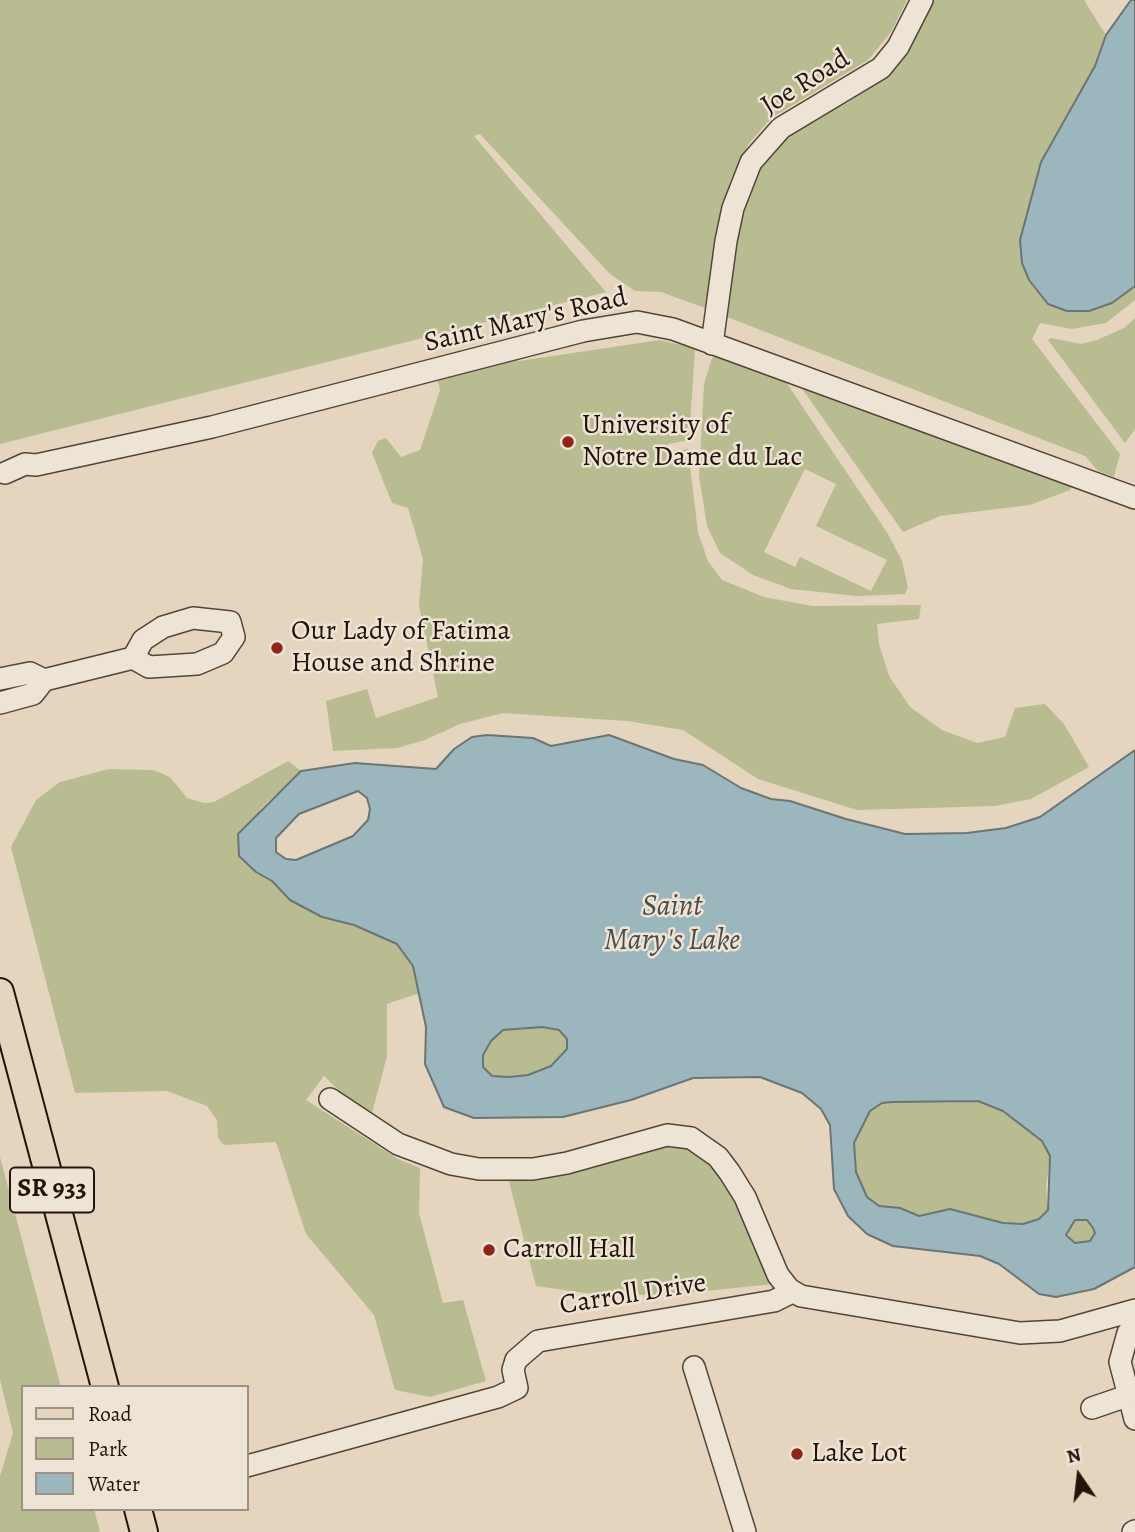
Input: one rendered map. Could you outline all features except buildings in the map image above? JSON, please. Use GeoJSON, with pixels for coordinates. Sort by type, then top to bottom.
{"type":"FeatureCollection","features":[{"type":"Feature","properties":{"kind":"main road","name":"SR 933"},"geometry":{"type":"LineString","coordinates":[[0,992],[104,1385]]}},
{"type":"Feature","properties":{"kind":"main road"},"geometry":{"type":"LineString","coordinates":[[139,1511],[144,1532]]}},
{"type":"Feature","properties":{"kind":"street","name":"Joe Road"},"geometry":{"type":"LineString","coordinates":[[712,344],[733,208],[751,162],[781,128],[881,68],[898,47],[922,0]]}},
{"type":"Feature","properties":{"kind":"street","name":"Saint Mary's Road"},"geometry":{"type":"LineString","coordinates":[[3,473],[27,472],[36,465],[212,426],[583,331],[637,322],[652,323],[712,344],[1135,498]]}},
{"type":"Feature","properties":{"kind":"street"},"geometry":{"type":"LineString","coordinates":[[0,703],[33,694],[44,680],[133,658]]}},
{"type":"Feature","properties":{"kind":"street"},"geometry":{"type":"LineString","coordinates":[[0,679],[30,673],[44,680]]}},
{"type":"Feature","properties":{"kind":"street"},"geometry":{"type":"LineString","coordinates":[[330,1099],[398,1144],[451,1164],[479,1169],[533,1169],[567,1163],[667,1135],[691,1138],[718,1157],[730,1173],[745,1197],[778,1275],[792,1292],[1020,1333],[1060,1331],[1135,1310]]}},
{"type":"Feature","properties":{"kind":"street","name":"Carroll Drive"},"geometry":{"type":"LineString","coordinates":[[248,1466],[459,1409],[517,1388],[513,1370],[516,1360],[538,1341],[629,1323],[774,1301],[792,1292]]}},
{"type":"Feature","properties":{"kind":"street"},"geometry":{"type":"LineString","coordinates":[[1135,1324],[1128,1333],[1120,1362],[1135,1419]]}},
{"type":"Feature","properties":{"kind":"street"},"geometry":{"type":"LineString","coordinates":[[694,1367],[745,1532]]}},
{"type":"Feature","properties":{"kind":"street"},"geometry":{"type":"LineString","coordinates":[[1092,1408],[1127,1396]]}},
{"type":"Feature","properties":{"kind":"green space"},"geometry":{"type":"Polygon","coordinates":[[[0,0],[907,0],[891,32],[868,60],[771,118],[748,145],[731,179],[717,232],[705,308],[661,292],[635,291],[610,274],[480,134],[474,136],[606,292],[0,444],[0,0]]]}},
{"type":"Feature","properties":{"kind":"green space"},"geometry":{"type":"Polygon","coordinates":[[[928,0],[1084,0],[1106,35],[1095,66],[1041,162],[1020,240],[1022,264],[1029,280],[1048,304],[1067,311],[1112,303],[1135,286],[1135,300],[1106,323],[1072,329],[1040,323],[1032,339],[1120,454],[1114,477],[1098,471],[1085,456],[727,317],[742,210],[764,154],[801,126],[847,103],[889,74],[928,0]]]}},
{"type":"Feature","properties":{"kind":"green space"},"geometry":{"type":"Polygon","coordinates":[[[1135,318],[1135,429],[1125,443],[1048,340],[1051,338],[1081,344],[1097,340],[1124,328],[1135,318]]]}},
{"type":"Feature","properties":{"kind":"green space"},"geometry":{"type":"Polygon","coordinates":[[[660,340],[695,348],[689,440],[668,444],[670,451],[688,449],[698,532],[708,561],[722,580],[764,597],[812,606],[921,605],[919,619],[877,624],[879,644],[889,676],[910,707],[942,730],[977,743],[1005,737],[1015,708],[1045,704],[1064,724],[1089,767],[1031,799],[995,806],[857,810],[758,779],[683,730],[627,721],[503,713],[460,724],[425,740],[397,748],[333,751],[326,701],[367,689],[376,718],[438,697],[419,605],[423,559],[408,508],[392,503],[372,453],[378,441],[386,438],[401,457],[420,450],[440,390],[437,378],[515,359],[519,361],[660,340]]]}},
{"type":"Feature","properties":{"kind":"green space"},"geometry":{"type":"Polygon","coordinates":[[[719,353],[784,379],[888,534],[902,561],[908,587],[905,594],[856,596],[791,589],[753,575],[720,553],[707,526],[699,476],[704,384],[712,358],[719,353]],[[805,469],[764,552],[795,567],[800,557],[871,591],[887,560],[816,526],[836,484],[805,469]]]}},
{"type":"Feature","properties":{"kind":"green space"},"geometry":{"type":"Polygon","coordinates":[[[806,386],[1072,485],[1070,490],[1030,505],[940,516],[903,532],[803,390],[806,386]]]}},
{"type":"Feature","properties":{"kind":"green space"},"geometry":{"type":"Polygon","coordinates":[[[288,761],[301,771],[260,809],[256,872],[272,881],[291,900],[322,917],[354,925],[397,944],[413,966],[420,993],[387,1004],[387,1056],[370,1121],[324,1076],[306,1100],[398,1159],[420,1168],[419,1213],[443,1303],[463,1300],[486,1381],[430,1397],[395,1390],[374,1315],[306,1234],[276,1142],[224,1145],[218,1138],[217,1120],[207,1106],[167,1091],[75,1093],[11,847],[36,800],[60,782],[109,769],[153,770],[170,777],[187,798],[204,803],[214,802],[288,761]]]}},
{"type":"Feature","properties":{"kind":"green space"},"geometry":{"type":"Polygon","coordinates":[[[542,1027],[560,1030],[567,1039],[567,1049],[551,1066],[528,1075],[509,1077],[492,1076],[483,1067],[482,1055],[491,1041],[503,1030],[542,1027]]]}},
{"type":"Feature","properties":{"kind":"green space"},"geometry":{"type":"Polygon","coordinates":[[[978,1101],[1003,1111],[1042,1141],[1050,1156],[1046,1188],[1048,1210],[1038,1219],[1023,1224],[1003,1223],[950,1209],[919,1216],[900,1208],[879,1206],[867,1197],[856,1172],[854,1143],[870,1111],[882,1103],[892,1102],[978,1101]]]}},
{"type":"Feature","properties":{"kind":"green space"},"geometry":{"type":"Polygon","coordinates":[[[678,1140],[705,1154],[733,1192],[774,1284],[666,1295],[592,1294],[536,1286],[508,1178],[678,1140]]]}},
{"type":"Feature","properties":{"kind":"green space"},"geometry":{"type":"Polygon","coordinates":[[[0,1157],[60,1385],[21,1385],[21,1511],[95,1511],[100,1532],[0,1532],[0,1476],[13,1433],[0,1380],[0,1157]]]}},
{"type":"Feature","properties":{"kind":"green space"},"geometry":{"type":"Polygon","coordinates":[[[1081,1219],[1090,1223],[1094,1232],[1090,1241],[1081,1245],[1072,1241],[1068,1232],[1072,1223],[1081,1219]]]}},
{"type":"Feature","properties":{"kind":"water"},"geometry":{"type":"Polygon","coordinates":[[[1131,0],[1135,0],[1135,286],[1112,303],[1089,311],[1067,311],[1048,304],[1029,280],[1022,263],[1020,240],[1041,162],[1095,66],[1106,35],[1131,0]]]}},
{"type":"Feature","properties":{"kind":"water","name":"Saint Mary's Lake"},"geometry":{"type":"Polygon","coordinates":[[[487,735],[533,738],[551,746],[609,735],[674,759],[703,765],[741,788],[771,799],[790,801],[905,834],[967,833],[1006,828],[1040,817],[1135,750],[1135,1267],[1094,1289],[1056,1297],[1039,1294],[999,1264],[980,1256],[893,1246],[867,1234],[848,1216],[834,1189],[830,1125],[821,1109],[802,1093],[760,1077],[693,1078],[631,1100],[563,1117],[474,1118],[444,1107],[425,1064],[426,1027],[413,966],[397,944],[354,925],[322,917],[290,900],[272,881],[256,872],[239,856],[238,834],[301,771],[355,763],[436,769],[454,749],[472,737],[487,735]],[[358,791],[299,814],[276,838],[276,852],[286,859],[296,860],[353,836],[368,820],[370,809],[367,798],[358,791]],[[542,1027],[503,1030],[491,1041],[483,1055],[483,1067],[492,1076],[528,1075],[551,1066],[567,1049],[567,1039],[559,1030],[542,1027]],[[978,1101],[882,1103],[870,1111],[854,1143],[856,1172],[867,1197],[879,1206],[900,1208],[919,1216],[950,1209],[1003,1223],[1023,1224],[1039,1219],[1048,1210],[1050,1156],[1042,1141],[1003,1111],[978,1101]],[[1075,1220],[1066,1235],[1075,1243],[1090,1241],[1095,1233],[1087,1220],[1075,1220]]]}},
{"type":"Feature","properties":{"kind":"place","name":"University of Notre Dame du Lac"},"geometry":{"type":"Point","coordinates":[568,442]}},
{"type":"Feature","properties":{"kind":"place","name":"Our Lady of Fatima House and Shrine"},"geometry":{"type":"Point","coordinates":[277,648]}},
{"type":"Feature","properties":{"kind":"place","name":"Carroll Hall"},"geometry":{"type":"Point","coordinates":[489,1250]}},
{"type":"Feature","properties":{"kind":"place","name":"Lake Lot"},"geometry":{"type":"Point","coordinates":[797,1454]}}]}
